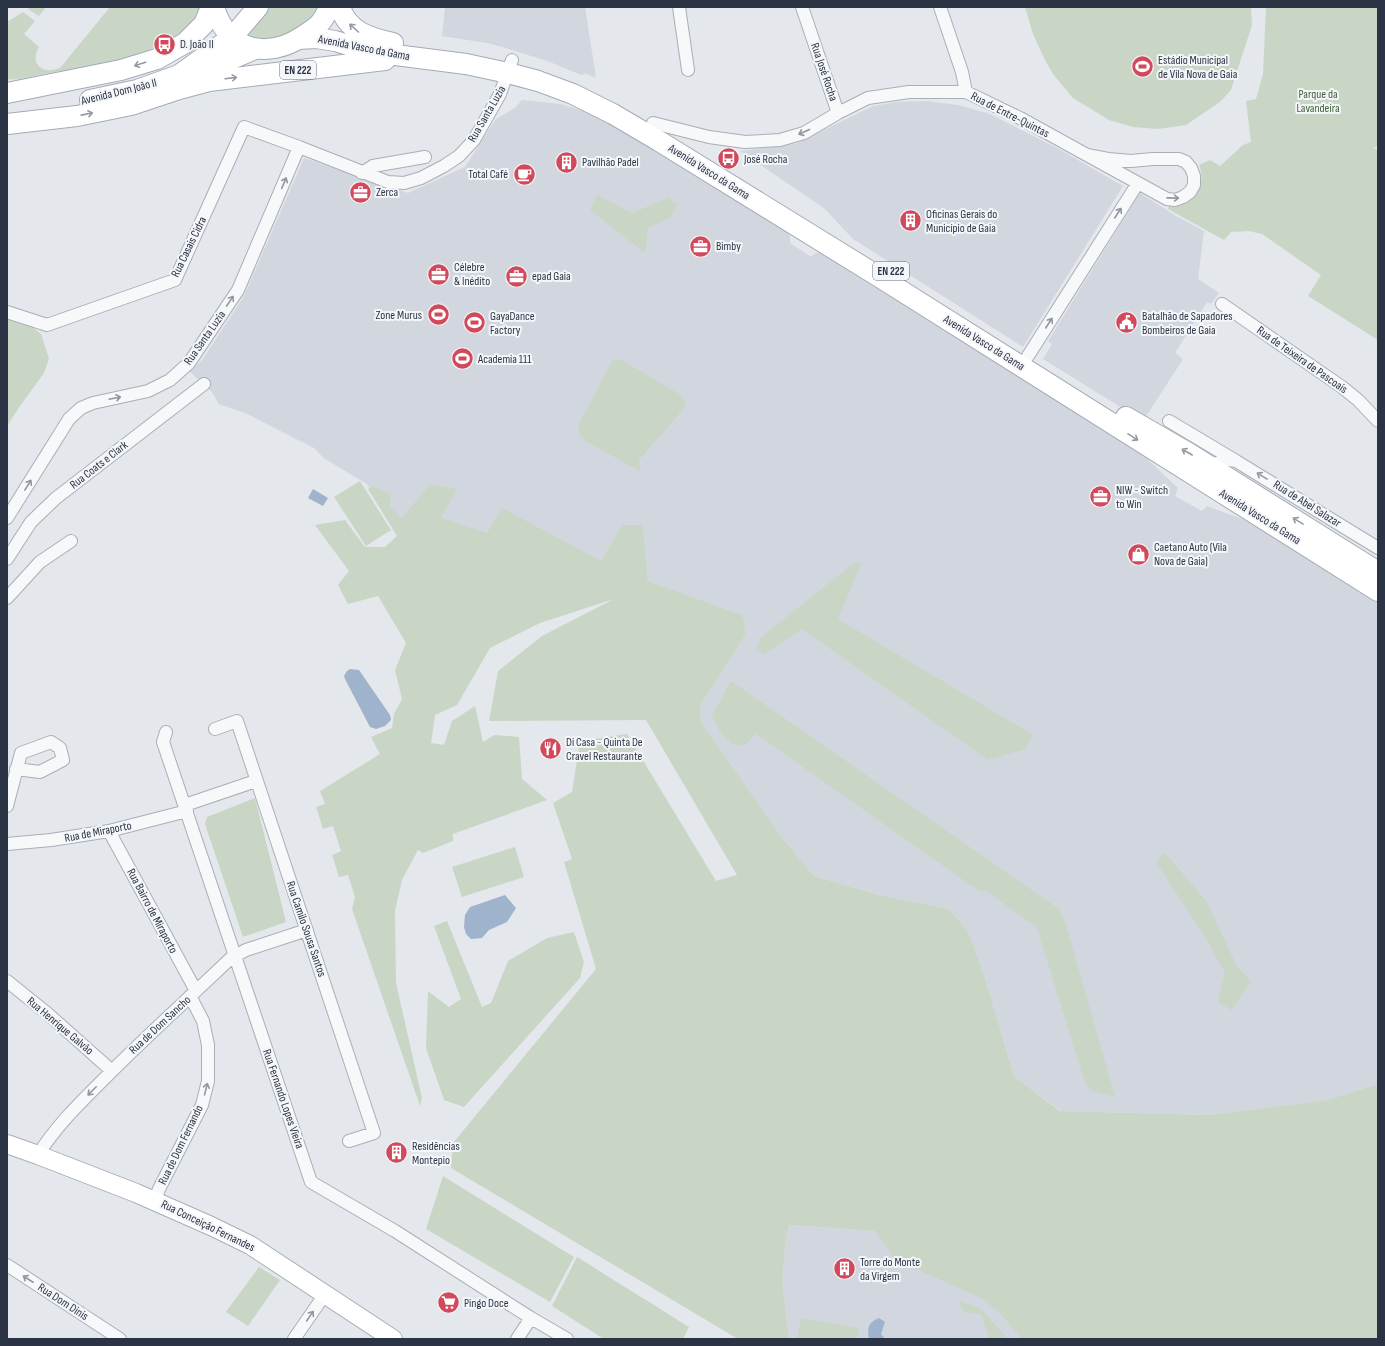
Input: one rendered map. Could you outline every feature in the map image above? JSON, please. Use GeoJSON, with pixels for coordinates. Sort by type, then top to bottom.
{"type":"FeatureCollection","features":[{"type":"Feature","properties":{"kind":"main road"},"geometry":{"type":"LineString","coordinates":[[212,7],[227,34],[241,44],[254,49]]}},
{"type":"Feature","properties":{"kind":"main road"},"geometry":{"type":"LineString","coordinates":[[7,93],[121,70],[156,59],[185,43],[204,24],[212,7]]}},
{"type":"Feature","properties":{"kind":"main road"},"geometry":{"type":"LineString","coordinates":[[239,19],[258,7]]}},
{"type":"Feature","properties":{"kind":"main road"},"geometry":{"type":"LineString","coordinates":[[7,124],[77,116],[108,110],[131,105],[179,89],[229,60],[254,49],[278,48],[292,43],[314,29],[324,19],[329,7]]}},
{"type":"Feature","properties":{"kind":"main road","name":"Avenida Vasco da Gama"},"geometry":{"type":"LineString","coordinates":[[340,7],[347,21],[361,34],[377,40],[400,44],[491,55],[538,81],[572,94],[620,118],[881,278],[1085,399],[1294,538],[1374,574]]}},
{"type":"Feature","properties":{"kind":"main road","name":"Avenida Vasco da Gama"},"geometry":{"type":"LineString","coordinates":[[298,39],[316,38],[335,41],[372,52],[466,64],[538,67],[574,81],[620,104],[652,123],[1028,356],[1085,399],[1130,420],[1209,465],[1374,574]]}},
{"type":"Feature","properties":{"kind":"main road","name":"Avenida Dom João II"},"geometry":{"type":"LineString","coordinates":[[7,102],[48,97],[133,81],[174,67],[218,41],[179,75],[137,90],[51,108],[7,113]]}},
{"type":"Feature","properties":{"kind":"main road","name":"EN 222"},"geometry":{"type":"LineString","coordinates":[[179,89],[216,80],[371,61],[418,58]]}},
{"type":"Feature","properties":{"kind":"main road"},"geometry":{"type":"LineString","coordinates":[[7,86],[60,82]]}},
{"type":"Feature","properties":{"kind":"main road","name":"Rua Conceição Fernandes"},"geometry":{"type":"LineString","coordinates":[[7,1144],[155,1200],[212,1226],[250,1246],[393,1339]]}},
{"type":"Feature","properties":{"kind":"street"},"geometry":{"type":"LineString","coordinates":[[679,7],[688,70]]}},
{"type":"Feature","properties":{"kind":"street","name":"Rua José Rocha"},"geometry":{"type":"LineString","coordinates":[[652,123],[709,137],[744,142],[780,140],[804,133],[838,113],[802,7]]}},
{"type":"Feature","properties":{"kind":"street"},"geometry":{"type":"LineString","coordinates":[[940,7],[962,72],[966,92]]}},
{"type":"Feature","properties":{"kind":"street","name":"Rua Santa Luzia"},"geometry":{"type":"LineString","coordinates":[[7,518],[69,419],[81,408],[93,403],[148,391],[170,380],[189,363],[238,290],[299,147],[388,182],[404,183],[421,178],[459,156],[474,140],[500,94],[510,66]]}},
{"type":"Feature","properties":{"kind":"street","name":"Rua de Entre-Quintas"},"geometry":{"type":"LineString","coordinates":[[838,113],[868,98],[909,92],[966,92],[1020,118],[1166,199],[1175,200],[1183,197],[1190,192],[1194,185],[1194,176],[1191,168],[1186,162],[1179,159],[1132,161],[1087,155]]}},
{"type":"Feature","properties":{"kind":"street","name":"Rua Casais Cidra"},"geometry":{"type":"LineString","coordinates":[[7,312],[47,326],[176,280],[244,127],[299,147]]}},
{"type":"Feature","properties":{"kind":"street"},"geometry":{"type":"LineString","coordinates":[[362,173],[372,166],[425,157]]}},
{"type":"Feature","properties":{"kind":"street"},"geometry":{"type":"LineString","coordinates":[[1028,356],[1138,183]]}},
{"type":"Feature","properties":{"kind":"street","name":"Rua de Teixeira de Pascoais"},"geometry":{"type":"LineString","coordinates":[[1222,304],[1342,387],[1358,400],[1378,421]]}},
{"type":"Feature","properties":{"kind":"street","name":"Rua Coats e Clark"},"geometry":{"type":"LineString","coordinates":[[7,559],[32,522],[56,498],[204,384]]}},
{"type":"Feature","properties":{"kind":"street","name":"Rua de Abel Salazar"},"geometry":{"type":"LineString","coordinates":[[1169,421],[1378,548]]}},
{"type":"Feature","properties":{"kind":"street"},"geometry":{"type":"LineString","coordinates":[[1209,465],[1229,460],[1236,461]]}},
{"type":"Feature","properties":{"kind":"street"},"geometry":{"type":"LineString","coordinates":[[7,598],[40,562],[71,541]]}},
{"type":"Feature","properties":{"kind":"street","name":"Rua Camilo Sousa Santos"},"geometry":{"type":"LineString","coordinates":[[215,729],[237,721],[374,1133],[349,1141]]}},
{"type":"Feature","properties":{"kind":"street","name":"Rua Fernando Lopes Vieira"},"geometry":{"type":"LineString","coordinates":[[166,732],[163,742],[312,1182],[395,1231],[531,1318],[567,1339]]}},
{"type":"Feature","properties":{"kind":"street"},"geometry":{"type":"LineString","coordinates":[[7,806],[16,769]]}},
{"type":"Feature","properties":{"kind":"street","name":"Rua de Miraporto"},"geometry":{"type":"LineString","coordinates":[[7,844],[51,840],[109,831],[186,808],[256,781]]}},
{"type":"Feature","properties":{"kind":"street","name":"Rua Bairro de Miraporto"},"geometry":{"type":"LineString","coordinates":[[109,831],[193,994]]}},
{"type":"Feature","properties":{"kind":"street","name":"Rua de Dom Sancho"},"geometry":{"type":"LineString","coordinates":[[38,1155],[50,1136],[112,1071],[235,956],[246,950],[307,930]]}},
{"type":"Feature","properties":{"kind":"street","name":"Rua Henrique Galvão"},"geometry":{"type":"LineString","coordinates":[[7,981],[48,1014],[112,1071]]}},
{"type":"Feature","properties":{"kind":"street","name":"Rua de Dom Fernando"},"geometry":{"type":"LineString","coordinates":[[155,1200],[202,1105],[208,1082],[208,1045],[203,1021],[193,994]]}},
{"type":"Feature","properties":{"kind":"street","name":"Rua Dom Dinis"},"geometry":{"type":"LineString","coordinates":[[7,1266],[120,1339]]}},
{"type":"Feature","properties":{"kind":"street"},"geometry":{"type":"LineString","coordinates":[[294,1339],[325,1294]]}},
{"type":"Feature","properties":{"kind":"street"},"geometry":{"type":"LineString","coordinates":[[517,1339],[531,1318]]}},
{"type":"Feature","properties":{"kind":"shaded area"},"geometry":{"type":"Polygon","coordinates":[[[445,7],[585,7],[596,78],[585,73],[581,75],[550,62],[506,48],[487,43],[442,36],[445,7]]]}},
{"type":"Feature","properties":{"kind":"shaded area"},"geometry":{"type":"Polygon","coordinates":[[[522,100],[560,104],[584,111],[630,134],[789,233],[790,243],[811,257],[818,253],[827,255],[1143,455],[1178,488],[1175,496],[1202,511],[1207,506],[1253,523],[1378,602],[1378,1084],[1327,1100],[1209,1115],[1061,1111],[1014,1076],[985,978],[968,931],[949,909],[879,895],[814,876],[784,840],[701,722],[700,706],[746,634],[743,615],[648,581],[643,525],[622,525],[601,561],[496,539],[424,540],[376,498],[367,484],[325,459],[314,448],[245,413],[219,404],[212,392],[190,372],[203,359],[244,296],[304,158],[408,193],[465,167],[496,119],[515,108],[522,100]]]}},
{"type":"Feature","properties":{"kind":"shaded area"},"geometry":{"type":"Polygon","coordinates":[[[926,101],[958,105],[990,114],[1057,148],[1123,186],[1023,347],[853,239],[824,208],[740,151],[795,144],[873,106],[897,102],[926,101]]]}},
{"type":"Feature","properties":{"kind":"shaded area","name":"Batalhão de Sapadores Bombeiros de Gaia"},"geometry":{"type":"Polygon","coordinates":[[[1140,193],[1176,216],[1204,231],[1198,279],[1219,293],[1211,304],[1207,302],[1175,353],[1183,359],[1143,421],[1043,359],[1052,344],[1048,341],[1140,193]]]}},
{"type":"Feature","properties":{"kind":"shaded area"},"geometry":{"type":"Polygon","coordinates":[[[789,1225],[875,1231],[1099,1339],[789,1339],[782,1282],[786,1237],[789,1225]]]}},
{"type":"Feature","properties":{"kind":"green space"},"geometry":{"type":"Polygon","coordinates":[[[31,7],[46,7],[39,16],[28,9],[31,7]]]}},
{"type":"Feature","properties":{"kind":"green space"},"geometry":{"type":"Polygon","coordinates":[[[110,7],[200,7],[191,23],[176,36],[157,47],[111,62],[88,67],[22,79],[7,79],[7,22],[23,12],[35,21],[24,34],[39,47],[36,53],[36,58],[39,66],[43,69],[54,70],[60,68],[110,7]]]}},
{"type":"Feature","properties":{"kind":"green space"},"geometry":{"type":"Polygon","coordinates":[[[270,7],[321,7],[306,24],[282,37],[270,39],[249,38],[249,33],[270,7]]]}},
{"type":"Feature","properties":{"kind":"green space","name":"Estádio Municipal de Vila Nova de Gaia"},"geometry":{"type":"Polygon","coordinates":[[[1025,7],[1251,7],[1252,25],[1231,90],[1220,102],[1186,125],[1158,129],[1133,127],[1109,120],[1073,98],[1053,74],[1045,60],[1033,34],[1025,7]]]}},
{"type":"Feature","properties":{"kind":"green space","name":"Parque da Lavandeira"},"geometry":{"type":"Polygon","coordinates":[[[1266,7],[1378,7],[1378,147],[1373,147],[1378,151],[1378,340],[1308,296],[1321,275],[1262,234],[1249,231],[1231,232],[1224,240],[1168,209],[1169,206],[1185,203],[1196,194],[1200,188],[1201,181],[1199,165],[1210,160],[1220,166],[1243,145],[1251,142],[1246,101],[1256,99],[1263,74],[1266,7]]]}},
{"type":"Feature","properties":{"kind":"green space"},"geometry":{"type":"Polygon","coordinates":[[[597,195],[632,213],[668,198],[677,204],[671,217],[648,228],[645,253],[590,210],[597,195]]]}},
{"type":"Feature","properties":{"kind":"green space"},"geometry":{"type":"Polygon","coordinates":[[[7,318],[33,328],[41,334],[49,359],[44,373],[7,426],[7,318]]]}},
{"type":"Feature","properties":{"kind":"green space"},"geometry":{"type":"Polygon","coordinates":[[[620,359],[681,395],[686,406],[639,460],[640,471],[585,441],[580,435],[578,426],[612,361],[620,359]]]}},
{"type":"Feature","properties":{"kind":"green space"},"geometry":{"type":"Polygon","coordinates":[[[360,481],[391,530],[366,546],[334,497],[360,481]]]}},
{"type":"Feature","properties":{"kind":"green space"},"geometry":{"type":"Polygon","coordinates":[[[430,484],[457,489],[441,518],[487,533],[502,508],[601,561],[622,525],[643,525],[648,581],[743,615],[746,634],[700,706],[701,722],[784,840],[814,876],[879,895],[949,909],[968,931],[985,978],[1014,1076],[1060,1111],[1209,1115],[1327,1100],[1378,1084],[1378,1339],[1022,1339],[999,1312],[981,1298],[896,1260],[875,1231],[789,1225],[786,1237],[782,1282],[789,1339],[738,1339],[451,1168],[453,1143],[596,969],[564,862],[572,859],[553,803],[572,792],[580,741],[627,734],[716,881],[737,875],[646,720],[489,721],[498,671],[542,636],[614,599],[540,623],[490,648],[457,705],[435,715],[431,743],[444,745],[452,721],[475,706],[483,742],[494,735],[519,737],[522,779],[547,800],[453,834],[453,841],[423,853],[418,850],[402,880],[395,911],[396,983],[422,1098],[420,1106],[352,909],[355,897],[348,875],[339,877],[332,855],[341,851],[333,826],[323,829],[316,807],[325,804],[320,791],[380,754],[371,737],[392,728],[394,714],[402,699],[395,670],[406,643],[378,596],[348,604],[338,585],[349,571],[315,525],[345,520],[365,547],[385,547],[397,536],[368,489],[372,486],[391,494],[390,507],[402,518],[430,484]]]}},
{"type":"Feature","properties":{"kind":"green space"},"geometry":{"type":"Polygon","coordinates":[[[855,562],[861,564],[838,619],[1033,735],[1025,749],[988,760],[802,629],[765,654],[756,650],[760,638],[855,562]]]}},
{"type":"Feature","properties":{"kind":"green space"},"geometry":{"type":"Polygon","coordinates":[[[731,681],[1059,909],[1066,924],[1115,1097],[1091,1091],[1084,1080],[1037,928],[988,892],[979,891],[756,734],[745,745],[732,744],[720,732],[712,715],[731,681]]]}},
{"type":"Feature","properties":{"kind":"green space"},"geometry":{"type":"Polygon","coordinates":[[[255,798],[286,922],[243,937],[205,824],[207,817],[255,798]]]}},
{"type":"Feature","properties":{"kind":"green space"},"geometry":{"type":"Polygon","coordinates":[[[515,847],[524,877],[462,897],[452,867],[515,847]]]}},
{"type":"Feature","properties":{"kind":"green space"},"geometry":{"type":"Polygon","coordinates":[[[1165,853],[1207,902],[1236,965],[1251,981],[1231,1010],[1218,1002],[1225,973],[1207,940],[1156,862],[1165,853]]]}},
{"type":"Feature","properties":{"kind":"green space"},"geometry":{"type":"Polygon","coordinates":[[[447,921],[482,1007],[491,1003],[508,961],[547,938],[574,932],[584,962],[580,978],[464,1107],[444,1100],[426,1048],[428,991],[449,1007],[461,999],[434,926],[447,921]]]}},
{"type":"Feature","properties":{"kind":"green space"},"geometry":{"type":"Polygon","coordinates":[[[443,1176],[574,1257],[550,1302],[426,1229],[443,1176]]]}},
{"type":"Feature","properties":{"kind":"green space"},"geometry":{"type":"Polygon","coordinates":[[[577,1257],[689,1327],[683,1339],[604,1339],[552,1306],[577,1257]]]}},
{"type":"Feature","properties":{"kind":"green space"},"geometry":{"type":"Polygon","coordinates":[[[259,1267],[280,1280],[248,1326],[226,1312],[259,1267]]]}},
{"type":"Feature","properties":{"kind":"green space"},"geometry":{"type":"Polygon","coordinates":[[[959,1301],[979,1308],[1008,1339],[989,1339],[981,1314],[963,1312],[959,1301]]]}},
{"type":"Feature","properties":{"kind":"green space"},"geometry":{"type":"Polygon","coordinates":[[[801,1318],[859,1328],[857,1339],[797,1339],[801,1318]]]}},
{"type":"Feature","properties":{"kind":"water"},"geometry":{"type":"Polygon","coordinates":[[[313,489],[328,498],[323,506],[308,498],[313,489]]]}},
{"type":"Feature","properties":{"kind":"water"},"geometry":{"type":"Polygon","coordinates":[[[350,669],[359,670],[390,715],[391,720],[385,726],[376,729],[370,727],[345,679],[344,676],[350,669]]]}},
{"type":"Feature","properties":{"kind":"water"},"geometry":{"type":"Polygon","coordinates":[[[505,895],[516,908],[507,922],[489,930],[482,938],[471,939],[466,934],[464,927],[465,915],[470,907],[505,895]]]}},
{"type":"Feature","properties":{"kind":"water"},"geometry":{"type":"Polygon","coordinates":[[[879,1318],[885,1322],[881,1334],[885,1339],[869,1339],[869,1326],[879,1318]]]}},
{"type":"Feature","properties":{"kind":"place","name":"D. João II"},"geometry":{"type":"Point","coordinates":[164,44]}},
{"type":"Feature","properties":{"kind":"place","name":"Estádio Municipal de Vila Nova de Gaia"},"geometry":{"type":"Point","coordinates":[1143,67]}},
{"type":"Feature","properties":{"kind":"place","name":"José Rocha"},"geometry":{"type":"Point","coordinates":[729,159]}},
{"type":"Feature","properties":{"kind":"place","name":"Pavilhão Padel"},"geometry":{"type":"Point","coordinates":[567,162]}},
{"type":"Feature","properties":{"kind":"place","name":"Total Café"},"geometry":{"type":"Point","coordinates":[524,174]}},
{"type":"Feature","properties":{"kind":"place","name":"Zerca"},"geometry":{"type":"Point","coordinates":[360,192]}},
{"type":"Feature","properties":{"kind":"place","name":"Oficinas Gerais do Município de Gaia"},"geometry":{"type":"Point","coordinates":[910,221]}},
{"type":"Feature","properties":{"kind":"place","name":"Bimby"},"geometry":{"type":"Point","coordinates":[701,246]}},
{"type":"Feature","properties":{"kind":"place","name":"Célebre & Inédito"},"geometry":{"type":"Point","coordinates":[439,274]}},
{"type":"Feature","properties":{"kind":"place","name":"epad Gaia"},"geometry":{"type":"Point","coordinates":[517,276]}},
{"type":"Feature","properties":{"kind":"place","name":"Zone Murus"},"geometry":{"type":"Point","coordinates":[438,315]}},
{"type":"Feature","properties":{"kind":"place","name":"GayaDance Factory"},"geometry":{"type":"Point","coordinates":[475,323]}},
{"type":"Feature","properties":{"kind":"place","name":"Batalhão de Sapadores Bombeiros de Gaia"},"geometry":{"type":"Point","coordinates":[1127,323]}},
{"type":"Feature","properties":{"kind":"place","name":"Academia 111"},"geometry":{"type":"Point","coordinates":[462,359]}},
{"type":"Feature","properties":{"kind":"place","name":"NIW - Switch to Win"},"geometry":{"type":"Point","coordinates":[1101,497]}},
{"type":"Feature","properties":{"kind":"place","name":"Caetano Auto (Vila Nova de Gaia)"},"geometry":{"type":"Point","coordinates":[1138,554]}},
{"type":"Feature","properties":{"kind":"place","name":"Di Casa - Quinta De Cravel Restaurante"},"geometry":{"type":"Point","coordinates":[550,749]}},
{"type":"Feature","properties":{"kind":"place","name":"Residências Montepio"},"geometry":{"type":"Point","coordinates":[397,1153]}},
{"type":"Feature","properties":{"kind":"place","name":"Torre do Monte da Virgem"},"geometry":{"type":"Point","coordinates":[844,1269]}},
{"type":"Feature","properties":{"kind":"place","name":"Pingo Doce"},"geometry":{"type":"Point","coordinates":[448,1303]}}]}
